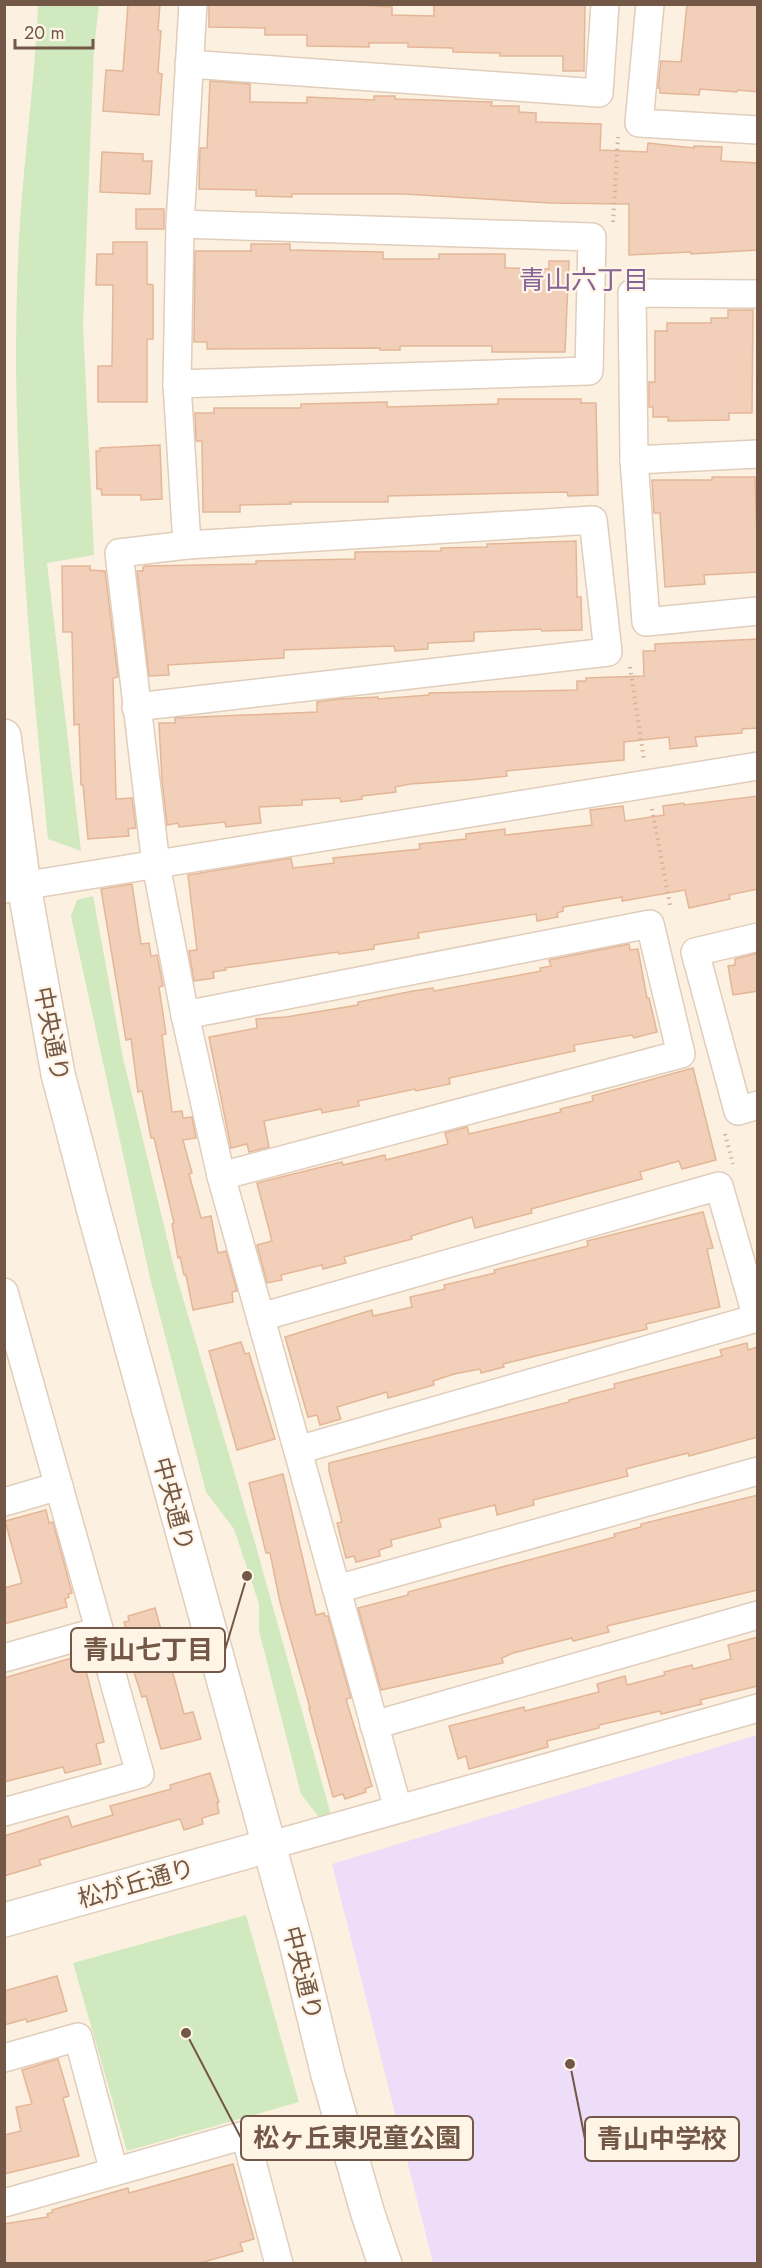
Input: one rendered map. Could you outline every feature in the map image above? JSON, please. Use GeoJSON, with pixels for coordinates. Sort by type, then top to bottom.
{"type":"FeatureCollection","features":[{"type":"Feature","properties":{"kind":"street"},"geometry":{"type":"LineString","coordinates":[[187,545],[177,384],[180,224],[193,4]]}},
{"type":"Feature","properties":{"kind":"street"},"geometry":{"type":"LineString","coordinates":[[189,64],[599,93],[605,4]]}},
{"type":"Feature","properties":{"kind":"street"},"geometry":{"type":"LineString","coordinates":[[650,4],[639,123],[758,130]]}},
{"type":"Feature","properties":{"kind":"street"},"geometry":{"type":"LineString","coordinates":[[177,384],[589,371],[592,237],[180,224]]}},
{"type":"Feature","properties":{"kind":"street"},"geometry":{"type":"LineString","coordinates":[[758,294],[632,294],[634,460],[646,622],[758,611]]}},
{"type":"Feature","properties":{"kind":"street"},"geometry":{"type":"LineString","coordinates":[[634,460],[758,454]]}},
{"type":"Feature","properties":{"kind":"street"},"geometry":{"type":"LineString","coordinates":[[136,706],[608,652],[593,520],[187,545],[119,552],[136,706],[156,865],[185,1015],[221,1176],[398,1809]]}},
{"type":"Feature","properties":{"kind":"street","name":"中央通り"},"geometry":{"type":"LineString","coordinates":[[4,736],[14,887],[58,1074],[296,1943],[328,2075],[368,2214],[385,2264]]}},
{"type":"Feature","properties":{"kind":"street"},"geometry":{"type":"LineString","coordinates":[[14,887],[758,766]]}},
{"type":"Feature","properties":{"kind":"street"},"geometry":{"type":"LineString","coordinates":[[185,1015],[650,924],[681,1054],[221,1176]]}},
{"type":"Feature","properties":{"kind":"street"},"geometry":{"type":"LineString","coordinates":[[758,937],[695,952],[738,1111],[758,1105]]}},
{"type":"Feature","properties":{"kind":"street"},"geometry":{"type":"LineString","coordinates":[[261,1317],[719,1186],[757,1318],[298,1450]]}},
{"type":"Feature","properties":{"kind":"street"},"geometry":{"type":"LineString","coordinates":[[4,1292],[11,1347],[59,1486],[140,1774],[4,1812]]}},
{"type":"Feature","properties":{"kind":"street"},"geometry":{"type":"LineString","coordinates":[[337,1589],[758,1471]]}},
{"type":"Feature","properties":{"kind":"street"},"geometry":{"type":"LineString","coordinates":[[4,1502],[59,1486]]}},
{"type":"Feature","properties":{"kind":"street"},"geometry":{"type":"LineString","coordinates":[[374,1725],[758,1615]]}},
{"type":"Feature","properties":{"kind":"street"},"geometry":{"type":"LineString","coordinates":[[4,1658],[99,1631]]}},
{"type":"Feature","properties":{"kind":"street"},"geometry":{"type":"LineString","coordinates":[[268,1846],[758,1708]]}},
{"type":"Feature","properties":{"kind":"street","name":"松が丘通り"},"geometry":{"type":"LineString","coordinates":[[4,1920],[268,1846]]}},
{"type":"Feature","properties":{"kind":"street"},"geometry":{"type":"LineString","coordinates":[[4,2058],[78,2037],[114,2172]]}},
{"type":"Feature","properties":{"kind":"street"},"geometry":{"type":"LineString","coordinates":[[4,2203],[245,2135],[279,2264]]}},
{"type":"Feature","properties":{"kind":"shaded area"},"geometry":{"type":"Polygon","coordinates":[[[757,1735],[757,2263],[433,2263],[332,1864],[757,1735]]]}},
{"type":"Feature","properties":{"kind":"green space"},"geometry":{"type":"Polygon","coordinates":[[[38,5],[99,5],[94,48],[83,325],[94,555],[47,563],[81,851],[48,839],[31,662],[17,426],[18,258],[38,5]]]}},
{"type":"Feature","properties":{"kind":"green space"},"geometry":{"type":"Polygon","coordinates":[[[93,896],[123,1058],[175,1271],[253,1536],[331,1815],[318,1816],[301,1794],[259,1631],[259,1604],[234,1529],[206,1492],[150,1278],[71,916],[77,900],[93,896]]]}},
{"type":"Feature","properties":{"kind":"green space"},"geometry":{"type":"Polygon","coordinates":[[[246,1915],[299,2102],[127,2151],[73,1963],[246,1915]]]}},
{"type":"Feature","properties":{"kind":"building"},"geometry":{"type":"Polygon","coordinates":[[[128,4],[160,4],[158,73],[162,74],[159,115],[103,111],[106,70],[123,71],[128,4]]]}},
{"type":"Feature","properties":{"kind":"building"},"geometry":{"type":"Polygon","coordinates":[[[209,4],[341,4],[392,7],[392,15],[434,16],[434,4],[585,4],[584,71],[563,71],[563,56],[500,56],[500,53],[453,52],[453,48],[408,47],[408,43],[369,43],[369,47],[307,46],[307,35],[265,35],[265,28],[209,27],[209,4]]]}},
{"type":"Feature","properties":{"kind":"building"},"geometry":{"type":"Polygon","coordinates":[[[687,4],[758,4],[758,92],[700,89],[699,95],[660,93],[660,88],[658,88],[661,61],[681,62],[687,4]]]}},
{"type":"Feature","properties":{"kind":"building"},"geometry":{"type":"Polygon","coordinates":[[[210,81],[250,84],[250,102],[307,103],[307,97],[374,100],[374,96],[395,96],[395,99],[492,102],[491,106],[519,106],[519,112],[536,113],[536,122],[601,124],[600,150],[647,152],[648,143],[694,148],[694,146],[722,147],[721,161],[758,163],[758,250],[629,255],[629,204],[550,203],[405,194],[256,196],[256,190],[199,189],[200,148],[207,148],[210,81]]]}},
{"type":"Feature","properties":{"kind":"building"},"geometry":{"type":"Polygon","coordinates":[[[102,152],[143,154],[143,161],[152,161],[150,194],[100,192],[102,152]]]}},
{"type":"Feature","properties":{"kind":"building"},"geometry":{"type":"Polygon","coordinates":[[[136,209],[164,209],[164,229],[136,229],[136,209]]]}},
{"type":"Feature","properties":{"kind":"building"},"geometry":{"type":"Polygon","coordinates":[[[113,242],[147,242],[147,284],[153,285],[153,339],[147,339],[147,402],[98,402],[98,366],[112,366],[113,285],[96,285],[97,254],[113,254],[113,242]]]}},
{"type":"Feature","properties":{"kind":"building"},"geometry":{"type":"Polygon","coordinates":[[[251,244],[290,244],[290,250],[383,252],[383,259],[439,259],[439,254],[505,254],[505,268],[549,269],[549,261],[569,261],[565,352],[492,352],[492,346],[400,346],[400,350],[380,350],[380,348],[207,349],[207,342],[194,342],[195,251],[251,251],[251,244]]]}},
{"type":"Feature","properties":{"kind":"building"},"geometry":{"type":"Polygon","coordinates":[[[728,310],[753,310],[752,413],[729,413],[729,420],[668,421],[668,417],[653,417],[653,407],[649,407],[649,382],[655,382],[655,331],[667,331],[667,323],[711,323],[711,318],[728,318],[728,310]]]}},
{"type":"Feature","properties":{"kind":"building"},"geometry":{"type":"Polygon","coordinates":[[[498,399],[581,399],[581,403],[596,403],[598,495],[568,496],[567,492],[388,496],[388,502],[290,502],[291,504],[240,505],[240,512],[203,512],[202,441],[196,441],[195,413],[214,413],[214,408],[301,408],[301,404],[387,402],[387,407],[498,404],[498,399]]]}},
{"type":"Feature","properties":{"kind":"building"},"geometry":{"type":"Polygon","coordinates":[[[160,445],[162,499],[141,500],[141,495],[102,495],[101,489],[97,489],[96,451],[100,451],[100,448],[160,445]]]}},
{"type":"Feature","properties":{"kind":"building"},"geometry":{"type":"Polygon","coordinates":[[[712,477],[755,477],[758,572],[704,575],[705,584],[665,587],[660,513],[654,513],[652,480],[712,480],[712,477]]]}},
{"type":"Feature","properties":{"kind":"building"},"geometry":{"type":"Polygon","coordinates":[[[576,541],[577,597],[581,597],[582,630],[474,632],[474,641],[428,643],[428,649],[395,651],[394,646],[284,650],[284,658],[168,665],[169,675],[149,676],[137,571],[143,571],[145,566],[355,559],[355,552],[441,551],[441,548],[487,547],[487,544],[576,541]]]}},
{"type":"Feature","properties":{"kind":"building"},"geometry":{"type":"Polygon","coordinates":[[[62,566],[90,566],[90,570],[105,571],[118,677],[113,678],[116,799],[132,798],[136,828],[128,829],[129,836],[88,839],[83,785],[81,785],[79,724],[74,725],[72,632],[63,632],[62,566]]]}},
{"type":"Feature","properties":{"kind":"building"},"geometry":{"type":"Polygon","coordinates":[[[758,639],[758,728],[742,729],[742,733],[695,737],[697,746],[670,749],[669,737],[624,742],[624,760],[506,771],[507,776],[410,784],[395,787],[396,792],[362,796],[362,799],[341,802],[340,798],[302,800],[302,805],[259,807],[261,823],[226,827],[225,822],[179,827],[178,823],[167,825],[159,723],[175,723],[175,718],[317,712],[317,702],[339,699],[378,697],[378,699],[429,695],[429,693],[577,690],[577,681],[586,681],[586,678],[644,676],[643,651],[655,651],[655,644],[758,639]]]}},
{"type":"Feature","properties":{"kind":"building"},"geometry":{"type":"Polygon","coordinates":[[[758,796],[758,889],[729,895],[730,899],[689,908],[685,890],[622,901],[622,897],[563,907],[563,911],[557,913],[558,917],[537,921],[536,914],[418,933],[419,938],[374,945],[374,949],[225,968],[226,970],[213,972],[214,978],[194,981],[189,951],[197,950],[188,875],[291,858],[293,868],[334,863],[333,858],[420,849],[419,844],[466,839],[466,834],[505,829],[505,835],[592,825],[590,810],[623,806],[625,821],[664,815],[663,806],[758,796]]]}},
{"type":"Feature","properties":{"kind":"building"},"geometry":{"type":"Polygon","coordinates":[[[132,884],[141,944],[149,943],[151,956],[157,955],[163,986],[159,987],[166,1034],[162,1035],[172,1112],[182,1111],[183,1118],[192,1117],[196,1138],[183,1140],[192,1173],[189,1174],[201,1218],[211,1216],[218,1253],[226,1251],[237,1291],[232,1292],[233,1302],[193,1310],[186,1275],[184,1275],[180,1257],[178,1258],[172,1224],[174,1223],[154,1138],[151,1138],[142,1091],[138,1092],[131,1039],[126,1040],[101,889],[132,884]]]}},
{"type":"Feature","properties":{"kind":"building"},"geometry":{"type":"Polygon","coordinates":[[[629,944],[630,950],[638,949],[647,998],[649,998],[657,1032],[634,1038],[632,1035],[574,1045],[575,1051],[449,1078],[450,1084],[358,1101],[359,1106],[322,1113],[321,1109],[264,1121],[269,1147],[249,1152],[247,1144],[231,1148],[209,1037],[257,1028],[256,1019],[286,1017],[358,1005],[358,1002],[413,991],[433,988],[434,991],[541,971],[540,968],[551,966],[549,960],[629,944]]]}},
{"type":"Feature","properties":{"kind":"building"},"geometry":{"type":"Polygon","coordinates":[[[758,953],[758,991],[733,995],[728,966],[735,965],[735,959],[758,953]]]}},
{"type":"Feature","properties":{"kind":"building"},"geometry":{"type":"Polygon","coordinates":[[[693,1068],[716,1160],[682,1169],[679,1161],[640,1172],[642,1179],[531,1209],[532,1213],[475,1228],[472,1217],[411,1236],[412,1239],[344,1257],[346,1263],[323,1269],[322,1265],[281,1275],[282,1280],[267,1283],[257,1245],[272,1241],[257,1183],[342,1162],[343,1165],[385,1155],[386,1160],[448,1144],[445,1133],[467,1127],[469,1134],[561,1112],[560,1109],[593,1101],[592,1096],[693,1068]]]}},
{"type":"Feature","properties":{"kind":"building"},"geometry":{"type":"Polygon","coordinates":[[[703,1212],[713,1248],[707,1249],[720,1307],[646,1324],[647,1329],[503,1364],[504,1367],[481,1373],[480,1369],[454,1374],[433,1381],[434,1385],[388,1398],[387,1392],[337,1407],[341,1419],[320,1425],[317,1415],[308,1417],[285,1337],[372,1310],[373,1316],[412,1307],[410,1297],[445,1289],[444,1285],[588,1246],[587,1241],[703,1212]]]}},
{"type":"Feature","properties":{"kind":"building"},"geometry":{"type":"Polygon","coordinates":[[[241,1342],[245,1354],[249,1353],[275,1439],[237,1450],[209,1351],[241,1342]]]}},
{"type":"Feature","properties":{"kind":"building"},"geometry":{"type":"Polygon","coordinates":[[[747,1343],[748,1350],[758,1347],[758,1437],[689,1456],[688,1453],[626,1469],[628,1476],[533,1500],[534,1505],[497,1515],[495,1505],[439,1519],[441,1527],[391,1540],[392,1546],[379,1550],[380,1556],[356,1562],[354,1556],[346,1558],[337,1523],[342,1522],[329,1463],[569,1402],[569,1400],[615,1388],[614,1384],[722,1356],[720,1350],[747,1343]]]}},
{"type":"Feature","properties":{"kind":"building"},"geometry":{"type":"Polygon","coordinates":[[[283,1474],[316,1615],[324,1613],[328,1616],[351,1698],[346,1699],[372,1786],[365,1789],[366,1792],[345,1799],[343,1794],[333,1797],[280,1602],[270,1553],[266,1553],[249,1483],[283,1474]]]}},
{"type":"Feature","properties":{"kind":"building"},"geometry":{"type":"Polygon","coordinates":[[[758,1495],[758,1590],[607,1626],[609,1632],[573,1641],[572,1638],[513,1653],[502,1658],[503,1663],[381,1690],[358,1608],[408,1595],[408,1592],[615,1537],[614,1534],[641,1527],[641,1524],[758,1495]]]}},
{"type":"Feature","properties":{"kind":"building"},"geometry":{"type":"Polygon","coordinates":[[[46,1510],[49,1523],[53,1522],[72,1593],[68,1594],[69,1597],[65,1599],[67,1607],[4,1624],[4,1588],[22,1583],[5,1521],[46,1510]]]}},
{"type":"Feature","properties":{"kind":"building"},"geometry":{"type":"Polygon","coordinates":[[[155,1608],[184,1714],[193,1712],[201,1739],[161,1749],[146,1696],[142,1697],[129,1657],[134,1656],[124,1622],[129,1621],[128,1616],[155,1608]]]}},
{"type":"Feature","properties":{"kind":"building"},"geometry":{"type":"Polygon","coordinates":[[[758,1637],[758,1686],[700,1700],[702,1704],[599,1725],[599,1728],[547,1741],[548,1747],[469,1769],[466,1756],[458,1759],[449,1726],[524,1707],[525,1711],[599,1692],[597,1684],[625,1676],[627,1685],[692,1665],[693,1669],[731,1659],[728,1645],[758,1637]]]}},
{"type":"Feature","properties":{"kind":"building"},"geometry":{"type":"Polygon","coordinates":[[[82,1655],[104,1742],[96,1744],[101,1764],[65,1773],[63,1767],[4,1782],[4,1678],[82,1655]]]}},
{"type":"Feature","properties":{"kind":"building"},"geometry":{"type":"Polygon","coordinates":[[[210,1773],[219,1802],[217,1803],[219,1813],[202,1818],[203,1824],[184,1830],[180,1819],[39,1860],[41,1865],[4,1876],[4,1836],[68,1816],[72,1827],[113,1815],[110,1806],[171,1789],[170,1785],[210,1773]]]}},
{"type":"Feature","properties":{"kind":"building"},"geometry":{"type":"Polygon","coordinates":[[[57,1976],[67,2011],[27,2022],[26,2019],[4,2025],[4,1991],[57,1976]]]}},
{"type":"Feature","properties":{"kind":"building"},"geometry":{"type":"Polygon","coordinates":[[[58,2059],[69,2096],[63,2098],[79,2156],[4,2174],[4,2135],[21,2131],[16,2107],[32,2104],[22,2070],[58,2059]]]}},
{"type":"Feature","properties":{"kind":"building"},"geometry":{"type":"Polygon","coordinates":[[[233,2164],[254,2239],[240,2243],[243,2251],[196,2264],[4,2264],[4,2224],[48,2217],[47,2214],[53,2212],[52,2210],[128,2188],[129,2193],[233,2164]]]}},
{"type":"Feature","properties":{"kind":"place","name":"青山七丁目"},"geometry":{"type":"Point","coordinates":[247,1576]}},
{"type":"Feature","properties":{"kind":"place","name":"松ヶ丘東児童公園"},"geometry":{"type":"Point","coordinates":[186,2033]}},
{"type":"Feature","properties":{"kind":"place","name":"青山中学校"},"geometry":{"type":"Point","coordinates":[570,2064]}},
{"type":"Feature","properties":{"kind":"district","name":"青山六丁目"},"geometry":{"type":"Point","coordinates":[584,280]}}]}
